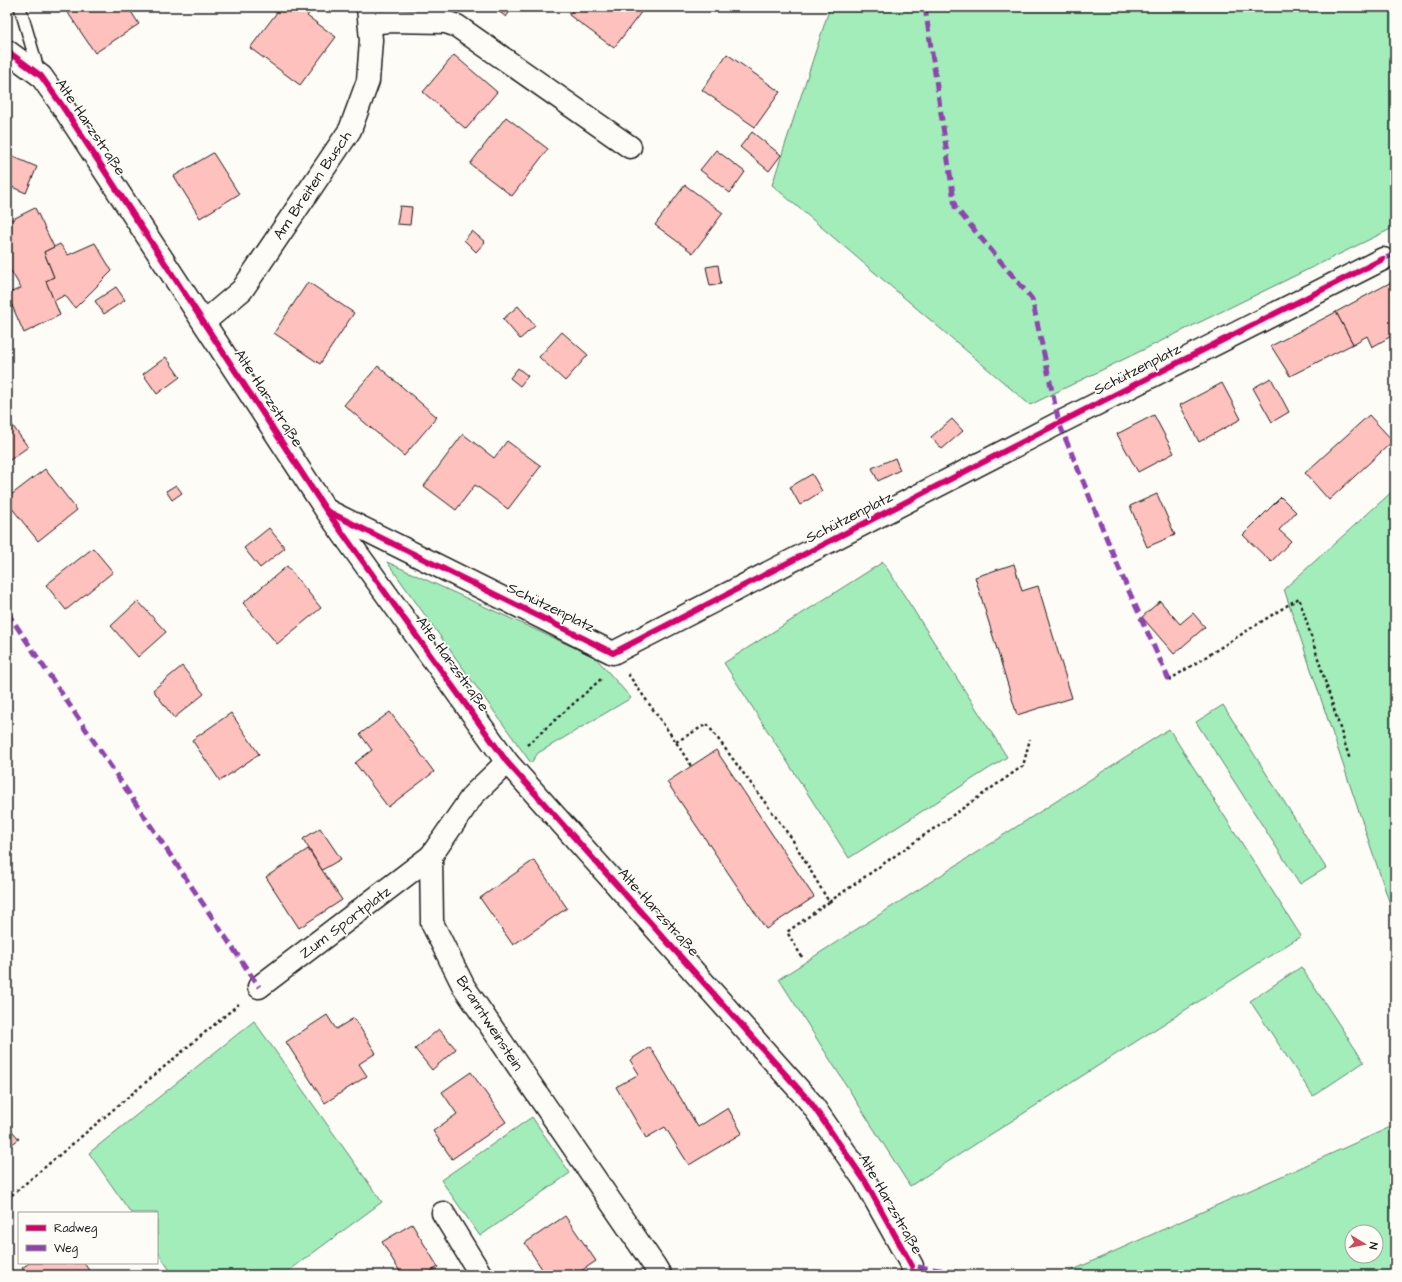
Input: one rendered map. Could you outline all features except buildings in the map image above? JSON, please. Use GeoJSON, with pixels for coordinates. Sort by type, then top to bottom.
{"type":"FeatureCollection","features":[{"type":"Feature","properties":{"kind":"street","name":"Am Breiten Busch"},"geometry":{"type":"LineString","coordinates":[[204,322],[242,290],[350,130],[368,80],[371,40],[369,15],[390,21],[446,22],[457,26],[630,147]]}},
{"type":"Feature","properties":{"kind":"street","name":"Alte Harzstraße"},"geometry":{"type":"LineString","coordinates":[[7,51],[41,76],[61,104],[326,510],[508,762],[811,1103],[865,1181],[912,1266]]}},
{"type":"Feature","properties":{"kind":"street","name":"Schützenplatz"},"geometry":{"type":"LineString","coordinates":[[326,510],[613,653],[1059,423],[1383,259]]}},
{"type":"Feature","properties":{"kind":"street"},"geometry":{"type":"LineString","coordinates":[[431,856],[473,795],[508,762]]}},
{"type":"Feature","properties":{"kind":"street","name":"Zum Sportplatz"},"geometry":{"type":"LineString","coordinates":[[259,987],[431,856]]}},
{"type":"Feature","properties":{"kind":"street","name":"Branntweinstein"},"geometry":{"type":"LineString","coordinates":[[431,856],[432,922],[464,986],[660,1275]]}},
{"type":"Feature","properties":{"kind":"street"},"geometry":{"type":"LineString","coordinates":[[443,1213],[481,1275]]}},
{"type":"Feature","properties":{"kind":"lane"},"geometry":{"type":"LineString","coordinates":[[20,7],[41,76]]}},
{"type":"Feature","properties":{"kind":"path"},"geometry":{"type":"LineString","coordinates":[[1168,680],[1299,598],[1350,760]]}},
{"type":"Feature","properties":{"kind":"path"},"geometry":{"type":"LineString","coordinates":[[508,762],[600,680],[613,653],[676,742],[691,766]]}},
{"type":"Feature","properties":{"kind":"path"},"geometry":{"type":"LineString","coordinates":[[676,742],[707,724],[792,839],[829,902]]}},
{"type":"Feature","properties":{"kind":"path"},"geometry":{"type":"LineString","coordinates":[[802,957],[787,932],[1023,766],[1030,739]]}},
{"type":"Feature","properties":{"kind":"path"},"geometry":{"type":"LineString","coordinates":[[7,1199],[259,987]]}},
{"type":"Feature","properties":{"kind":"green space"},"geometry":{"type":"Polygon","coordinates":[[[830,7],[1395,7],[1395,227],[1030,405],[772,185],[830,7]]]}},
{"type":"Feature","properties":{"kind":"green space"},"geometry":{"type":"Polygon","coordinates":[[[1395,489],[1395,919],[1284,589],[1395,489]]]}},
{"type":"Feature","properties":{"kind":"green space"},"geometry":{"type":"Polygon","coordinates":[[[387,562],[595,657],[631,698],[538,753],[531,763],[387,562]]]}},
{"type":"Feature","properties":{"kind":"green space"},"geometry":{"type":"Polygon","coordinates":[[[883,562],[1007,757],[849,858],[724,663],[883,562]]]}},
{"type":"Feature","properties":{"kind":"green space"},"geometry":{"type":"Polygon","coordinates":[[[1223,705],[1326,868],[1300,884],[1196,722],[1223,705]]]}},
{"type":"Feature","properties":{"kind":"green space"},"geometry":{"type":"Polygon","coordinates":[[[1169,729],[1301,936],[910,1186],[779,979],[1169,729]]]}},
{"type":"Feature","properties":{"kind":"green space"},"geometry":{"type":"Polygon","coordinates":[[[1301,967],[1364,1062],[1313,1096],[1250,1001],[1301,967]]]}},
{"type":"Feature","properties":{"kind":"green space"},"geometry":{"type":"Polygon","coordinates":[[[254,1021],[382,1202],[283,1275],[173,1275],[158,1252],[158,1212],[130,1212],[89,1153],[254,1021]]]}},
{"type":"Feature","properties":{"kind":"green space"},"geometry":{"type":"Polygon","coordinates":[[[532,1117],[570,1173],[480,1236],[441,1180],[532,1117]]]}},
{"type":"Feature","properties":{"kind":"green space"},"geometry":{"type":"Polygon","coordinates":[[[1395,1125],[1395,1275],[1062,1275],[1395,1125]]]}},
{"type":"Feature","properties":{"kind":"marked path"},"geometry":{"type":"LineString","coordinates":[[925,7],[955,207],[1032,299],[1059,423],[1123,578],[1169,680]]}},
{"type":"Feature","properties":{"kind":"marked path"},"geometry":{"type":"LineString","coordinates":[[1383,259],[1395,254]]}},
{"type":"Feature","properties":{"kind":"marked path"},"geometry":{"type":"LineString","coordinates":[[7,612],[259,987]]}},
{"type":"Feature","properties":{"kind":"marked path"},"geometry":{"type":"LineString","coordinates":[[914,1275],[912,1266],[972,1275]]}},
{"type":"Feature","properties":{"kind":"cycle path"},"geometry":{"type":"LineString","coordinates":[[7,51],[41,76],[61,104],[326,510],[507,762],[811,1103],[865,1181],[912,1266]]}},
{"type":"Feature","properties":{"kind":"cycle path"},"geometry":{"type":"LineString","coordinates":[[327,511],[613,653],[1059,423],[1383,259]]}}]}
